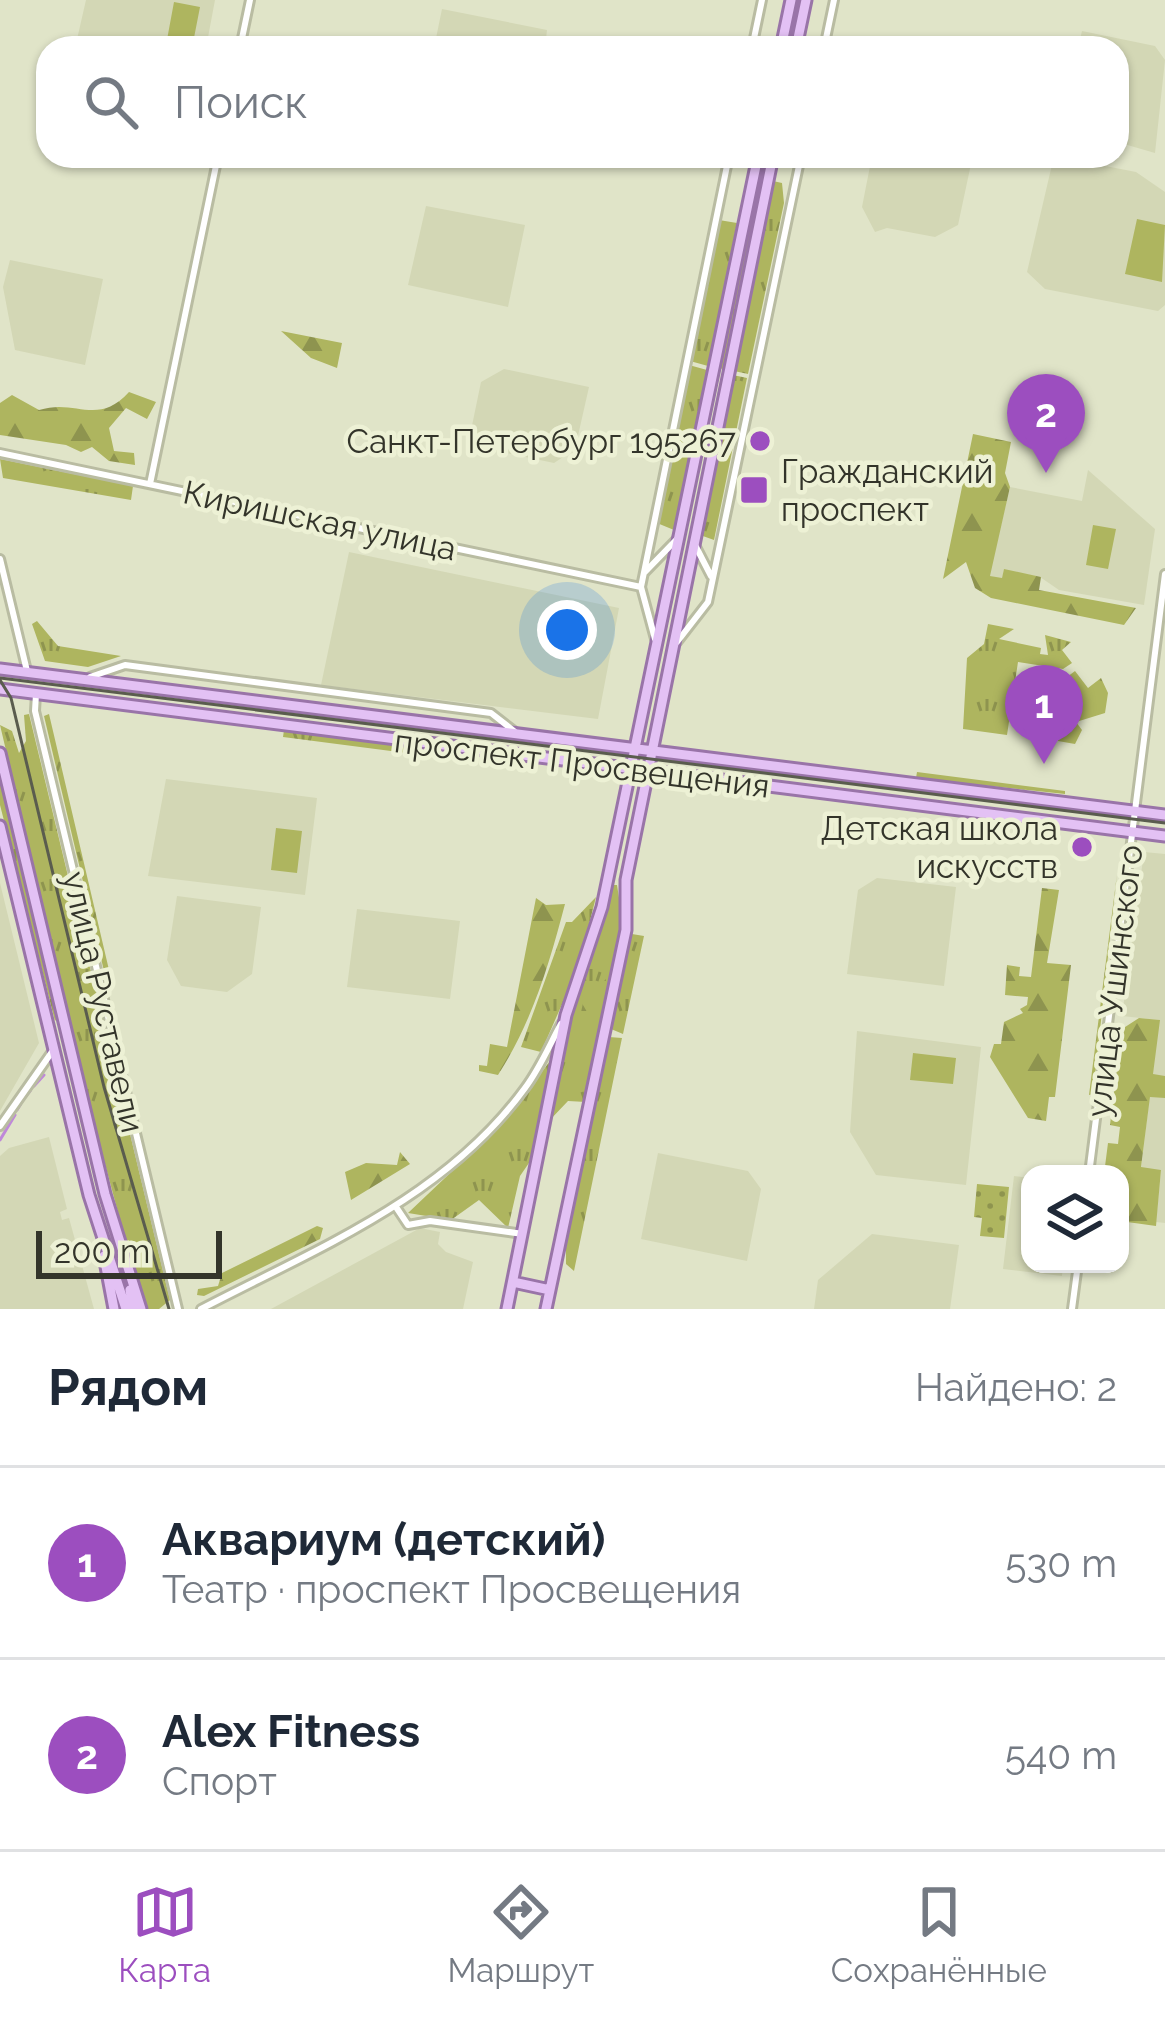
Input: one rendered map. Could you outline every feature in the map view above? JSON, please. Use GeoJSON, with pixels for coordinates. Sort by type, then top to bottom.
{"type":"FeatureCollection","features":[{"type":"Feature","properties":{"kind":"main road"},"geometry":{"type":"LineString","coordinates":[[784,36],[791,0]]}},
{"type":"Feature","properties":{"kind":"main road"},"geometry":{"type":"LineString","coordinates":[[798,36],[806,0]]}},
{"type":"Feature","properties":{"kind":"main road"},"geometry":{"type":"LineString","coordinates":[[507,1309],[566,1015],[591,950],[607,877],[756,168]]}},
{"type":"Feature","properties":{"kind":"main road"},"geometry":{"type":"LineString","coordinates":[[546,1309],[626,930],[626,880],[771,168]]}},
{"type":"Feature","properties":{"kind":"main road","name":"проспект Просвещения"},"geometry":{"type":"LineString","coordinates":[[0,669],[1165,815]]}},
{"type":"Feature","properties":{"kind":"main road","name":"проспект Просвещения"},"geometry":{"type":"LineString","coordinates":[[0,689],[1165,836]]}},
{"type":"Feature","properties":{"kind":"main road","name":"улица Руставели"},"geometry":{"type":"LineString","coordinates":[[1,759],[133,1309]]}},
{"type":"Feature","properties":{"kind":"main road","name":"улица Руставели"},"geometry":{"type":"LineString","coordinates":[[0,826],[104,1250],[133,1309]]}},
{"type":"Feature","properties":{"kind":"main road"},"geometry":{"type":"LineString","coordinates":[[607,877],[626,880]]}},
{"type":"Feature","properties":{"kind":"main road"},"geometry":{"type":"LineString","coordinates":[[54,1048],[70,1045]]}},
{"type":"Feature","properties":{"kind":"main road"},"geometry":{"type":"LineString","coordinates":[[104,1250],[114,1309]]}},
{"type":"Feature","properties":{"kind":"main road"},"geometry":{"type":"LineString","coordinates":[[512,1282],[550,1290]]}},
{"type":"Feature","properties":{"kind":"street"},"geometry":{"type":"LineString","coordinates":[[243,36],[250,0]]}},
{"type":"Feature","properties":{"kind":"street"},"geometry":{"type":"LineString","coordinates":[[754,36],[762,0]]}},
{"type":"Feature","properties":{"kind":"street"},"geometry":{"type":"LineString","coordinates":[[826,36],[834,0]]}},
{"type":"Feature","properties":{"kind":"street"},"geometry":{"type":"LineString","coordinates":[[150,484],[216,168]]}},
{"type":"Feature","properties":{"kind":"street"},"geometry":{"type":"LineString","coordinates":[[656,643],[640,587],[727,168]]}},
{"type":"Feature","properties":{"kind":"street"},"geometry":{"type":"LineString","coordinates":[[674,646],[708,602],[799,168]]}},
{"type":"Feature","properties":{"kind":"street","name":"Киришская улица"},"geometry":{"type":"LineString","coordinates":[[0,453],[640,587]]}},
{"type":"Feature","properties":{"kind":"street"},"geometry":{"type":"LineString","coordinates":[[644,572],[679,537]]}},
{"type":"Feature","properties":{"kind":"street"},"geometry":{"type":"LineString","coordinates":[[694,542],[712,580]]}},
{"type":"Feature","properties":{"kind":"street"},"geometry":{"type":"LineString","coordinates":[[0,559],[27,671]]}},
{"type":"Feature","properties":{"kind":"street","name":"улица Ушинского"},"geometry":{"type":"LineString","coordinates":[[1090,1165],[1165,574]]}},
{"type":"Feature","properties":{"kind":"street"},"geometry":{"type":"LineString","coordinates":[[86,679],[125,665],[491,713],[516,734]]}},
{"type":"Feature","properties":{"kind":"street","name":"улица Руставели"},"geometry":{"type":"LineString","coordinates":[[36,694],[35,711],[178,1309]]}},
{"type":"Feature","properties":{"kind":"street"},"geometry":{"type":"LineString","coordinates":[[542,1064],[566,1015]]}},
{"type":"Feature","properties":{"kind":"street"},"geometry":{"type":"LineString","coordinates":[[0,1126],[44,1055],[54,1048]]}},
{"type":"Feature","properties":{"kind":"street"},"geometry":{"type":"LineString","coordinates":[[201,1309],[396,1207],[475,1144],[542,1064],[551,1057],[556,1061]]}},
{"type":"Feature","properties":{"kind":"street"},"geometry":{"type":"LineString","coordinates":[[396,1207],[408,1225],[430,1221],[523,1234]]}},
{"type":"Feature","properties":{"kind":"street"},"geometry":{"type":"LineString","coordinates":[[1072,1309],[1077,1273]]}},
{"type":"Feature","properties":{"kind":"shaded area"},"geometry":{"type":"Polygon","coordinates":[[[86,0],[215,0],[208,36],[78,36],[86,0]]]}},
{"type":"Feature","properties":{"kind":"shaded area"},"geometry":{"type":"Polygon","coordinates":[[[442,9],[547,30],[546,36],[436,36],[442,9]]]}},
{"type":"Feature","properties":{"kind":"shaded area"},"geometry":{"type":"Polygon","coordinates":[[[1129,41],[1155,46],[1165,60],[1155,153],[1129,145],[1129,41]]]}},
{"type":"Feature","properties":{"kind":"shaded area"},"geometry":{"type":"Polygon","coordinates":[[[870,168],[970,168],[958,225],[935,237],[887,228],[875,232],[862,207],[870,168]]]}},
{"type":"Feature","properties":{"kind":"shaded area"},"geometry":{"type":"Polygon","coordinates":[[[1051,168],[1136,172],[1165,192],[1165,305],[1158,311],[1045,289],[1027,272],[1051,168]]]}},
{"type":"Feature","properties":{"kind":"shaded area"},"geometry":{"type":"Polygon","coordinates":[[[426,206],[525,225],[508,307],[408,285],[426,206]]]}},
{"type":"Feature","properties":{"kind":"shaded area"},"geometry":{"type":"Polygon","coordinates":[[[10,260],[103,279],[85,365],[15,350],[3,287],[10,260]]]}},
{"type":"Feature","properties":{"kind":"shaded area"},"geometry":{"type":"Polygon","coordinates":[[[504,369],[589,387],[575,449],[554,463],[468,445],[481,382],[504,369]]]}},
{"type":"Feature","properties":{"kind":"shaded area"},"geometry":{"type":"Polygon","coordinates":[[[1088,470],[1155,529],[1144,605],[1059,590],[1040,577],[1004,570],[1002,579],[989,576],[1010,487],[1082,501],[1088,470]]]}},
{"type":"Feature","properties":{"kind":"shaded area"},"geometry":{"type":"Polygon","coordinates":[[[349,552],[619,608],[598,719],[321,685],[349,552]]]}},
{"type":"Feature","properties":{"kind":"shaded area"},"geometry":{"type":"Polygon","coordinates":[[[166,779],[317,798],[305,895],[148,876],[166,779]]]}},
{"type":"Feature","properties":{"kind":"shaded area"},"geometry":{"type":"Polygon","coordinates":[[[1144,852],[1165,854],[1165,1223],[1156,1222],[1161,1171],[1141,1168],[1159,1020],[1122,1016],[1144,852]]]}},
{"type":"Feature","properties":{"kind":"shaded area"},"geometry":{"type":"Polygon","coordinates":[[[877,878],[956,887],[944,986],[847,974],[858,890],[877,878]]]}},
{"type":"Feature","properties":{"kind":"shaded area"},"geometry":{"type":"Polygon","coordinates":[[[0,883],[39,1043],[0,1111],[0,883]]]}},
{"type":"Feature","properties":{"kind":"shaded area"},"geometry":{"type":"Polygon","coordinates":[[[177,896],[261,907],[252,974],[227,992],[181,986],[167,960],[177,896]]]}},
{"type":"Feature","properties":{"kind":"shaded area"},"geometry":{"type":"Polygon","coordinates":[[[357,909],[460,921],[450,999],[347,987],[357,909]]]}},
{"type":"Feature","properties":{"kind":"shaded area"},"geometry":{"type":"Polygon","coordinates":[[[857,1031],[981,1047],[966,1185],[876,1175],[850,1132],[857,1031]]]}},
{"type":"Feature","properties":{"kind":"shaded area"},"geometry":{"type":"Polygon","coordinates":[[[49,1137],[67,1209],[60,1212],[62,1220],[69,1218],[94,1309],[0,1309],[0,1156],[9,1148],[49,1137]]]}},
{"type":"Feature","properties":{"kind":"shaded area"},"geometry":{"type":"Polygon","coordinates":[[[658,1153],[748,1171],[761,1189],[747,1261],[641,1239],[658,1153]]]}},
{"type":"Feature","properties":{"kind":"shaded area"},"geometry":{"type":"Polygon","coordinates":[[[1014,1176],[1021,1177],[1021,1271],[1003,1269],[1014,1176]]]}},
{"type":"Feature","properties":{"kind":"shaded area"},"geometry":{"type":"Polygon","coordinates":[[[420,1228],[440,1232],[438,1244],[446,1252],[473,1262],[463,1309],[271,1309],[420,1228]]]}},
{"type":"Feature","properties":{"kind":"shaded area"},"geometry":{"type":"Polygon","coordinates":[[[872,1234],[959,1245],[950,1309],[814,1309],[818,1280],[872,1234]]]}},
{"type":"Feature","properties":{"kind":"green space"},"geometry":{"type":"Polygon","coordinates":[[[174,2],[200,7],[194,36],[168,36],[174,2]]]}},
{"type":"Feature","properties":{"kind":"green space"},"geometry":{"type":"Polygon","coordinates":[[[758,178],[763,179],[723,369],[719,368],[758,178]]]}},
{"type":"Feature","properties":{"kind":"green space"},"geometry":{"type":"Polygon","coordinates":[[[773,181],[782,183],[784,203],[748,374],[734,371],[773,181]]]}},
{"type":"Feature","properties":{"kind":"green space"},"geometry":{"type":"Polygon","coordinates":[[[1137,219],[1165,225],[1162,282],[1125,274],[1137,219]]]}},
{"type":"Feature","properties":{"kind":"green space"},"geometry":{"type":"Polygon","coordinates":[[[719,220],[737,223],[708,366],[690,361],[719,220]]]}},
{"type":"Feature","properties":{"kind":"green space"},"geometry":{"type":"Polygon","coordinates":[[[281,331],[342,343],[337,368],[311,358],[281,331]]]}},
{"type":"Feature","properties":{"kind":"green space"},"geometry":{"type":"Polygon","coordinates":[[[689,365],[707,370],[674,530],[657,523],[689,365]]]}},
{"type":"Feature","properties":{"kind":"green space"},"geometry":{"type":"Polygon","coordinates":[[[733,375],[747,378],[714,540],[700,535],[733,375]]]}},
{"type":"Feature","properties":{"kind":"green space"},"geometry":{"type":"Polygon","coordinates":[[[129,392],[156,402],[147,419],[126,408],[109,428],[114,451],[134,453],[135,465],[109,461],[92,447],[81,452],[66,445],[0,435],[0,403],[12,395],[39,410],[96,410],[129,392]]]}},
{"type":"Feature","properties":{"kind":"green space"},"geometry":{"type":"Polygon","coordinates":[[[973,434],[1011,442],[1005,473],[1010,487],[990,576],[1002,578],[1004,569],[1041,577],[1039,590],[1136,608],[1124,625],[991,598],[975,588],[966,562],[943,579],[973,434]]]}},
{"type":"Feature","properties":{"kind":"green space"},"geometry":{"type":"Polygon","coordinates":[[[0,459],[133,486],[131,500],[3,478],[0,459]]]}},
{"type":"Feature","properties":{"kind":"green space"},"geometry":{"type":"Polygon","coordinates":[[[1093,525],[1116,529],[1108,569],[1086,565],[1093,525]]]}},
{"type":"Feature","properties":{"kind":"green space"},"geometry":{"type":"Polygon","coordinates":[[[37,621],[58,646],[121,656],[88,667],[45,661],[32,624],[37,621]]]}},
{"type":"Feature","properties":{"kind":"green space"},"geometry":{"type":"Polygon","coordinates":[[[988,624],[1014,629],[999,639],[1041,648],[1040,654],[1048,655],[1045,635],[1071,642],[1062,650],[1072,663],[1063,669],[1018,662],[1007,735],[963,729],[967,658],[984,644],[988,624]]]}},
{"type":"Feature","properties":{"kind":"green space"},"geometry":{"type":"Polygon","coordinates":[[[1075,671],[1088,688],[1101,678],[1108,693],[1105,713],[1076,722],[1082,730],[1075,744],[1058,741],[1067,677],[1075,671]]]}},
{"type":"Feature","properties":{"kind":"green space"},"geometry":{"type":"Polygon","coordinates":[[[29,714],[170,1300],[159,1309],[144,1309],[94,1123],[0,725],[12,731],[19,753],[26,741],[24,715],[29,714]]]}},
{"type":"Feature","properties":{"kind":"green space"},"geometry":{"type":"Polygon","coordinates":[[[49,714],[113,987],[108,988],[44,716],[49,714]]]}},
{"type":"Feature","properties":{"kind":"green space"},"geometry":{"type":"Polygon","coordinates":[[[284,730],[468,754],[468,761],[283,737],[284,730]]]}},
{"type":"Feature","properties":{"kind":"green space"},"geometry":{"type":"Polygon","coordinates":[[[917,772],[1065,791],[1065,794],[916,778],[917,772]]]}},
{"type":"Feature","properties":{"kind":"green space"},"geometry":{"type":"Polygon","coordinates":[[[0,778],[57,1018],[55,1021],[0,805],[0,778]]]}},
{"type":"Feature","properties":{"kind":"green space"},"geometry":{"type":"Polygon","coordinates":[[[276,828],[302,831],[297,873],[271,870],[276,828]]]}},
{"type":"Feature","properties":{"kind":"green space"},"geometry":{"type":"Polygon","coordinates":[[[1117,874],[1093,1094],[1089,1095],[1117,874]]]}},
{"type":"Feature","properties":{"kind":"green space"},"geometry":{"type":"Polygon","coordinates":[[[611,885],[617,885],[623,923],[586,1102],[568,1101],[548,1122],[562,1051],[611,885]]]}},
{"type":"Feature","properties":{"kind":"green space"},"geometry":{"type":"Polygon","coordinates":[[[1042,888],[1059,890],[1047,963],[1071,965],[1055,1097],[1049,1097],[1046,1121],[1028,1118],[990,1057],[994,1044],[1001,1044],[1004,1022],[1023,1013],[1020,1009],[1027,1005],[1028,997],[1005,995],[1007,965],[1020,967],[1019,976],[1031,977],[1042,888]]]}},
{"type":"Feature","properties":{"kind":"green space"},"geometry":{"type":"Polygon","coordinates":[[[596,897],[578,968],[541,1052],[521,1047],[566,922],[572,922],[596,897]]]}},
{"type":"Feature","properties":{"kind":"green space"},"geometry":{"type":"Polygon","coordinates":[[[536,898],[546,905],[565,904],[546,971],[521,1034],[498,1075],[479,1071],[479,1065],[487,1066],[490,1044],[507,1047],[536,898]]]}},
{"type":"Feature","properties":{"kind":"green space"},"geometry":{"type":"Polygon","coordinates":[[[632,934],[644,936],[623,1034],[611,1029],[632,934]]]}},
{"type":"Feature","properties":{"kind":"green space"},"geometry":{"type":"Polygon","coordinates":[[[606,979],[597,1041],[589,1042],[592,1054],[573,1050],[583,1003],[606,979]]]}},
{"type":"Feature","properties":{"kind":"green space"},"geometry":{"type":"Polygon","coordinates":[[[1139,1018],[1160,1020],[1153,1074],[1165,1076],[1165,1098],[1150,1097],[1141,1167],[1161,1170],[1156,1226],[1129,1222],[1129,1165],[1105,1165],[1108,1143],[1118,1144],[1120,1127],[1110,1125],[1122,1029],[1139,1018]]]}},
{"type":"Feature","properties":{"kind":"green space"},"geometry":{"type":"Polygon","coordinates":[[[609,1037],[622,1038],[574,1271],[566,1264],[566,1247],[609,1037]]]}},
{"type":"Feature","properties":{"kind":"green space"},"geometry":{"type":"Polygon","coordinates":[[[913,1053],[956,1058],[953,1084],[910,1080],[913,1053]]]}},
{"type":"Feature","properties":{"kind":"green space"},"geometry":{"type":"Polygon","coordinates":[[[550,1061],[531,1160],[520,1176],[508,1228],[479,1200],[451,1220],[408,1213],[505,1121],[550,1061]]]}},
{"type":"Feature","properties":{"kind":"green space"},"geometry":{"type":"Polygon","coordinates":[[[400,1152],[410,1164],[351,1200],[345,1172],[366,1163],[397,1165],[400,1152]]]}},
{"type":"Feature","properties":{"kind":"green space"},"geometry":{"type":"Polygon","coordinates":[[[977,1184],[1009,1187],[1004,1238],[980,1236],[982,1218],[974,1217],[977,1184]]]}},
{"type":"Feature","properties":{"kind":"green space"},"geometry":{"type":"Polygon","coordinates":[[[317,1226],[323,1228],[320,1239],[204,1296],[197,1295],[198,1289],[218,1286],[222,1273],[317,1226]]]}},
{"type":"Feature","properties":{"kind":"waterway"},"geometry":{"type":"LineString","coordinates":[[34,1086],[44,1075]]}},
{"type":"Feature","properties":{"kind":"waterway"},"geometry":{"type":"LineString","coordinates":[[24,1098],[30,1091]]}},
{"type":"Feature","properties":{"kind":"waterway"},"geometry":{"type":"LineString","coordinates":[[17,1110],[20,1105]]}},
{"type":"Feature","properties":{"kind":"waterway"},"geometry":{"type":"LineString","coordinates":[[0,1140],[15,1115]]}},
{"type":"Feature","properties":{"kind":"tram line"},"geometry":{"type":"LineString","coordinates":[[0,678],[1165,823]]}},
{"type":"Feature","properties":{"kind":"tram line"},"geometry":{"type":"LineString","coordinates":[[0,680],[11,698],[104,1087],[169,1309]]}},
{"type":"Feature","properties":{"kind":"place","name":"Санкт-Петербург 195267"},"geometry":{"type":"Point","coordinates":[760,441]}},
{"type":"Feature","properties":{"kind":"place","name":"Alex Fitness"},"geometry":{"type":"Point","coordinates":[1046,473]}},
{"type":"Feature","properties":{"kind":"place","name":"Гражданский проспект"},"geometry":{"type":"Point","coordinates":[754,490]}},
{"type":"Feature","properties":{"kind":"place","name":"Аквариум (детский)"},"geometry":{"type":"Point","coordinates":[1044,764]}},
{"type":"Feature","properties":{"kind":"place","name":"Детская школа искусств"},"geometry":{"type":"Point","coordinates":[1082,847]}}]}
